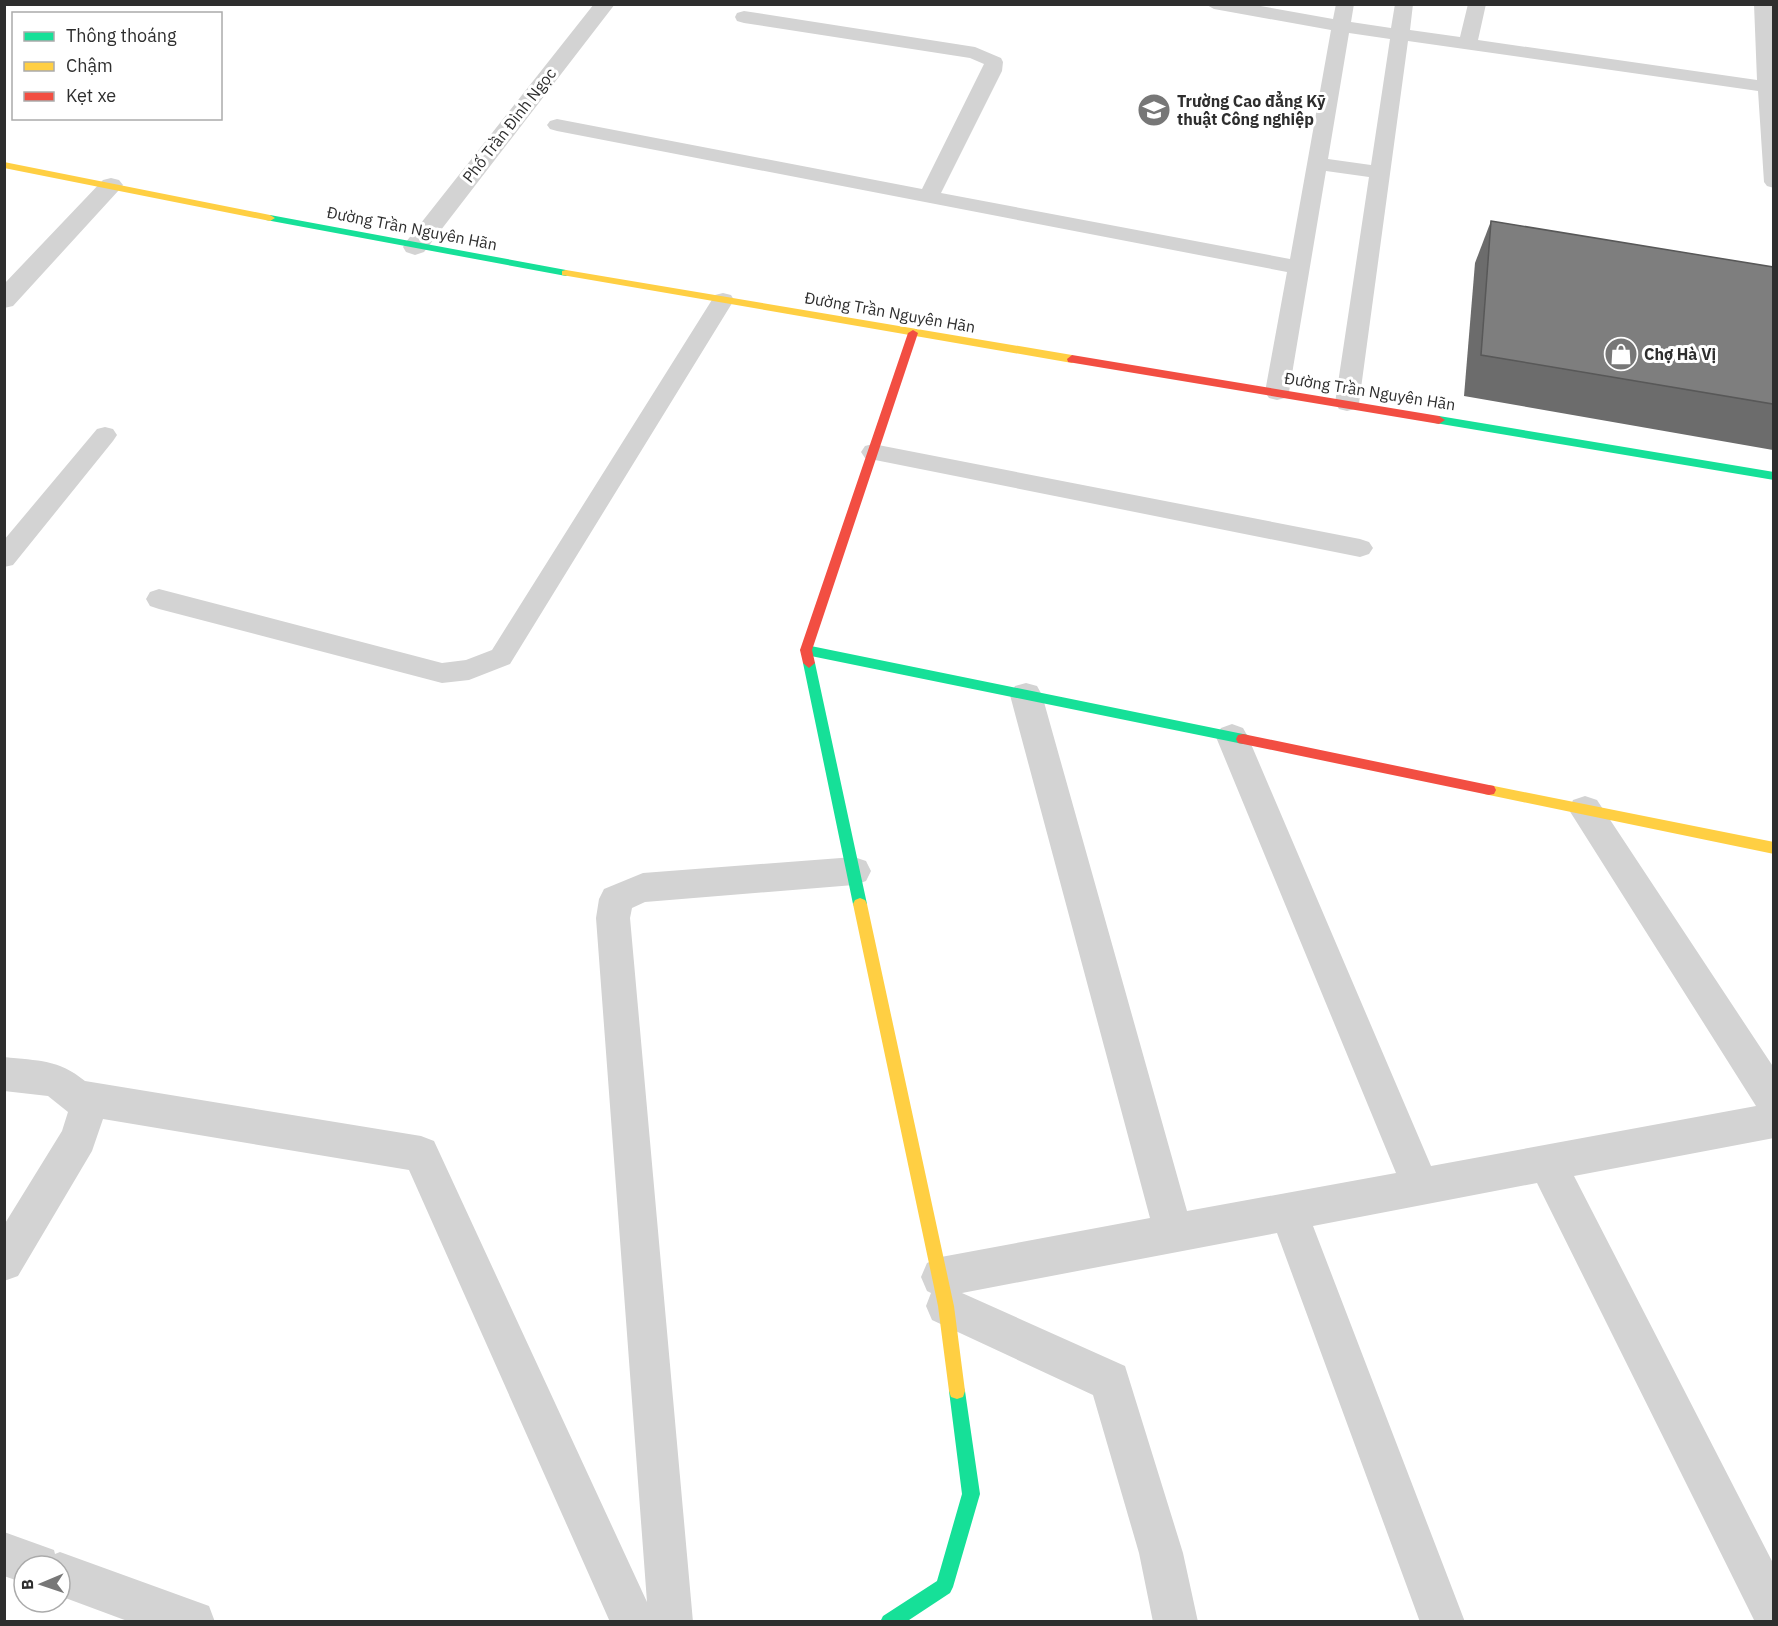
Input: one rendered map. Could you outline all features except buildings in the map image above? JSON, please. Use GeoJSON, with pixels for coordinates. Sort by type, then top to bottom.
{"type":"FeatureCollection","features":[{"type":"Feature","properties":{"kind":"street","name":"Phố Trần Đình Ngọc"},"geometry":{"type":"LineString","coordinates":[[415,247],[605,4]]}},
{"type":"Feature","properties":{"kind":"street","name":"Đường Trần Nguyên Hãn"},"geometry":{"type":"LineString","coordinates":[[4,165],[111,184],[415,247],[913,333],[1347,403],[1773,476]]}},
{"type":"Feature","properties":{"kind":"street"},"geometry":{"type":"LineString","coordinates":[[4,300],[111,184]]}},
{"type":"Feature","properties":{"kind":"street"},"geometry":{"type":"LineString","coordinates":[[890,1622],[944,1587],[971,1494],[943,1292],[806,651],[913,333]]}},
{"type":"Feature","properties":{"kind":"street"},"geometry":{"type":"LineString","coordinates":[[806,651],[1773,848]]}},
{"type":"Feature","properties":{"kind":"street"},"geometry":{"type":"LineString","coordinates":[[1026,695],[1173,1232]]}},
{"type":"Feature","properties":{"kind":"street"},"geometry":{"type":"LineString","coordinates":[[1232,737],[1420,1185]]}},
{"type":"Feature","properties":{"kind":"street"},"geometry":{"type":"LineString","coordinates":[[1585,810],[1773,1101]]}},
{"type":"Feature","properties":{"kind":"street"},"geometry":{"type":"LineString","coordinates":[[670,1622],[614,930],[615,899],[643,888],[854,871]]}},
{"type":"Feature","properties":{"kind":"street"},"geometry":{"type":"LineString","coordinates":[[4,1074],[56,1080],[88,1106],[80,1138],[4,1262]]}},
{"type":"Feature","properties":{"kind":"street"},"geometry":{"type":"LineString","coordinates":[[77,1097],[421,1154],[633,1622]]}},
{"type":"Feature","properties":{"kind":"street"},"geometry":{"type":"LineString","coordinates":[[943,1292],[1173,1232],[1773,1120]]}},
{"type":"Feature","properties":{"kind":"street"},"geometry":{"type":"LineString","coordinates":[[1547,1162],[1773,1612]]}},
{"type":"Feature","properties":{"kind":"street"},"geometry":{"type":"LineString","coordinates":[[1288,1210],[1443,1622]]}},
{"type":"Feature","properties":{"kind":"street"},"geometry":{"type":"LineString","coordinates":[[943,1292],[1110,1381],[1161,1553],[1176,1622]]}},
{"type":"Feature","properties":{"kind":"street"},"geometry":{"type":"LineString","coordinates":[[72,1578],[193,1622]]}},
{"type":"Feature","properties":{"kind":"lane"},"geometry":{"type":"LineString","coordinates":[[1214,4],[1341,26],[1767,87]]}},
{"type":"Feature","properties":{"kind":"lane"},"geometry":{"type":"LineString","coordinates":[[1277,392],[1345,4]]}},
{"type":"Feature","properties":{"kind":"lane"},"geometry":{"type":"LineString","coordinates":[[1347,403],[1404,4]]}},
{"type":"Feature","properties":{"kind":"lane"},"geometry":{"type":"LineString","coordinates":[[1468,44],[1477,4]]}},
{"type":"Feature","properties":{"kind":"lane"},"geometry":{"type":"LineString","coordinates":[[1763,4],[1773,182]]}},
{"type":"Feature","properties":{"kind":"lane"},"geometry":{"type":"LineString","coordinates":[[744,17],[975,53],[994,62],[992,71],[928,198]]}},
{"type":"Feature","properties":{"kind":"lane"},"geometry":{"type":"LineString","coordinates":[[557,125],[1300,268]]}},
{"type":"Feature","properties":{"kind":"lane"},"geometry":{"type":"LineString","coordinates":[[1318,164],[1379,172]]}},
{"type":"Feature","properties":{"kind":"lane"},"geometry":{"type":"LineString","coordinates":[[159,599],[442,673],[469,670],[501,657],[723,300]]}},
{"type":"Feature","properties":{"kind":"lane"},"geometry":{"type":"LineString","coordinates":[[4,558],[105,435]]}},
{"type":"Feature","properties":{"kind":"lane"},"geometry":{"type":"LineString","coordinates":[[873,452],[1360,548]]}},
{"type":"Feature","properties":{"kind":"traffic: fast"},"geometry":{"type":"LineString","coordinates":[[270,218],[566,273]]}},
{"type":"Feature","properties":{"kind":"traffic: fast"},"geometry":{"type":"LineString","coordinates":[[1439,420],[1774,476]]}},
{"type":"Feature","properties":{"kind":"traffic: fast"},"geometry":{"type":"LineString","coordinates":[[806,650],[1243,739]]}},
{"type":"Feature","properties":{"kind":"traffic: fast"},"geometry":{"type":"LineString","coordinates":[[809,663],[860,904]]}},
{"type":"Feature","properties":{"kind":"traffic: fast"},"geometry":{"type":"LineString","coordinates":[[889,1622],[944,1587],[971,1494],[957,1391]]}},
{"type":"Feature","properties":{"kind":"traffic: slow"},"geometry":{"type":"LineString","coordinates":[[4,165],[270,218]]}},
{"type":"Feature","properties":{"kind":"traffic: slow"},"geometry":{"type":"LineString","coordinates":[[566,273],[1072,359]]}},
{"type":"Feature","properties":{"kind":"traffic: slow"},"geometry":{"type":"LineString","coordinates":[[1489,790],[1774,848]]}},
{"type":"Feature","properties":{"kind":"traffic: slow"},"geometry":{"type":"LineString","coordinates":[[860,904],[946,1306],[957,1391]]}},
{"type":"Feature","properties":{"kind":"traffic: jam"},"geometry":{"type":"LineString","coordinates":[[809,663],[806,650],[913,333]]}},
{"type":"Feature","properties":{"kind":"traffic: jam"},"geometry":{"type":"LineString","coordinates":[[1072,359],[1439,420]]}},
{"type":"Feature","properties":{"kind":"traffic: jam"},"geometry":{"type":"LineString","coordinates":[[1243,739],[1489,790]]}},
{"type":"Feature","properties":{"kind":"place","name":"Trường Cao đẳng Kỹ thuật Công nghiệp"},"geometry":{"type":"Point","coordinates":[1154,110]}},
{"type":"Feature","properties":{"kind":"place","name":"Chợ Hà Vị"},"geometry":{"type":"Point","coordinates":[1621,354]}}]}
